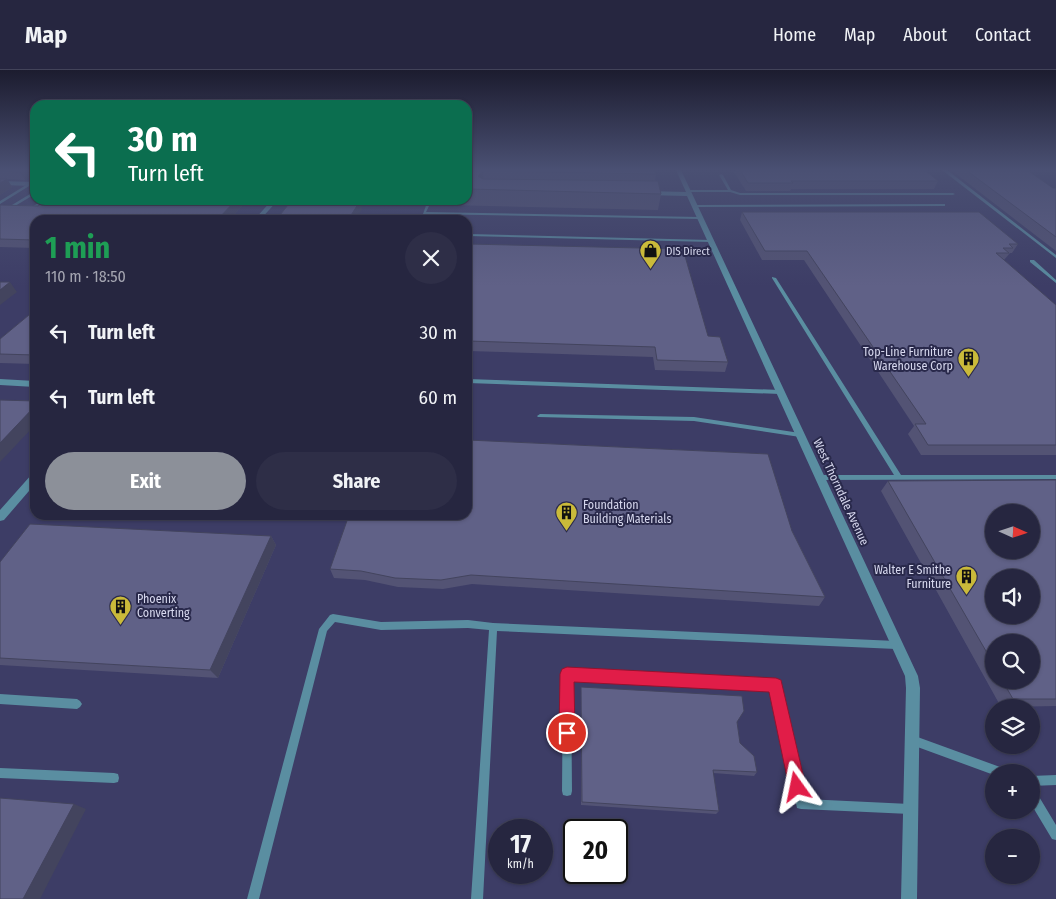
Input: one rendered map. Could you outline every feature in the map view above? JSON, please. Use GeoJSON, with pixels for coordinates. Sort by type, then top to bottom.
{"type":"FeatureCollection","features":[{"type":"Feature","properties":{"kind":"street","name":"West Thorndale Avenue"},"geometry":{"type":"LineString","coordinates":[[696,209],[911,676],[914,688],[909,899]]}},
{"type":"Feature","properties":{"kind":"street"},"geometry":{"type":"LineString","coordinates":[[0,382],[30,384]]}},
{"type":"Feature","properties":{"kind":"street"},"geometry":{"type":"LineString","coordinates":[[0,518],[30,483]]}},
{"type":"Feature","properties":{"kind":"lane"},"geometry":{"type":"LineString","coordinates":[[426,209],[424,212],[700,218]]}},
{"type":"Feature","properties":{"kind":"lane"},"geometry":{"type":"LineString","coordinates":[[994,209],[1056,257]]}},
{"type":"Feature","properties":{"kind":"lane"},"geometry":{"type":"LineString","coordinates":[[472,236],[711,241]]}},
{"type":"Feature","properties":{"kind":"lane"},"geometry":{"type":"LineString","coordinates":[[1032,261],[1056,282]]}},
{"type":"Feature","properties":{"kind":"lane"},"geometry":{"type":"LineString","coordinates":[[774,278],[899,477]]}},
{"type":"Feature","properties":{"kind":"lane"},"geometry":{"type":"LineString","coordinates":[[472,381],[780,392]]}},
{"type":"Feature","properties":{"kind":"lane"},"geometry":{"type":"LineString","coordinates":[[540,416],[694,419],[800,435]]}},
{"type":"Feature","properties":{"kind":"lane"},"geometry":{"type":"LineString","coordinates":[[820,478],[1056,477]]}},
{"type":"Feature","properties":{"kind":"lane"},"geometry":{"type":"LineString","coordinates":[[252,899],[323,629],[333,618],[381,626],[468,624],[493,627],[896,645]]}},
{"type":"Feature","properties":{"kind":"lane"},"geometry":{"type":"LineString","coordinates":[[477,899],[493,627]]}},
{"type":"Feature","properties":{"kind":"lane"},"geometry":{"type":"LineString","coordinates":[[567,791],[567,674],[776,685],[801,804],[911,808]]}},
{"type":"Feature","properties":{"kind":"lane"},"geometry":{"type":"LineString","coordinates":[[0,699],[76,704]]}},
{"type":"Feature","properties":{"kind":"lane"},"geometry":{"type":"LineString","coordinates":[[912,740],[985,767]]}},
{"type":"Feature","properties":{"kind":"lane"},"geometry":{"type":"LineString","coordinates":[[0,773],[114,778]]}},
{"type":"Feature","properties":{"kind":"lane"},"geometry":{"type":"LineString","coordinates":[[1040,781],[1056,780]]}},
{"type":"Feature","properties":{"kind":"lane"},"geometry":{"type":"LineString","coordinates":[[1040,809],[1056,835]]}},
{"type":"Feature","properties":{"kind":"shaded area"},"geometry":{"type":"Polygon","coordinates":[[[0,209],[1056,209],[1056,899],[0,899],[0,209]]]}},
{"type":"Feature","properties":{"kind":"building"},"geometry":{"type":"Polygon","coordinates":[[[0,209],[228,209],[222,215],[30,215],[30,240],[0,239],[0,209]]]}},
{"type":"Feature","properties":{"kind":"building"},"geometry":{"type":"Polygon","coordinates":[[[285,209],[355,209],[351,215],[280,215],[285,209]]]}},
{"type":"Feature","properties":{"kind":"building"},"geometry":{"type":"Polygon","coordinates":[[[1018,209],[1056,209],[1056,237],[1018,209]]]}},
{"type":"Feature","properties":{"kind":"building","name":"Top-Line Furniture Warehouse Corp"},"geometry":{"type":"Polygon","coordinates":[[[742,212],[979,212],[1018,244],[1009,244],[1013,248],[1003,248],[1009,253],[996,253],[1056,305],[1056,445],[928,445],[915,424],[926,424],[807,251],[765,251],[742,212]]]}},
{"type":"Feature","properties":{"kind":"building"},"geometry":{"type":"Polygon","coordinates":[[[472,244],[683,249],[708,336],[720,337],[728,362],[657,360],[655,347],[472,341],[472,244]]]}},
{"type":"Feature","properties":{"kind":"building"},"geometry":{"type":"Polygon","coordinates":[[[0,282],[10,282],[0,290],[0,282]]]}},
{"type":"Feature","properties":{"kind":"building"},"geometry":{"type":"Polygon","coordinates":[[[30,314],[30,355],[0,354],[0,339],[30,314]]]}},
{"type":"Feature","properties":{"kind":"building"},"geometry":{"type":"Polygon","coordinates":[[[0,400],[30,401],[30,411],[0,443],[0,400]]]}},
{"type":"Feature","properties":{"kind":"building","name":"Foundation Building Materials"},"geometry":{"type":"Polygon","coordinates":[[[472,440],[768,454],[792,531],[825,597],[471,575],[441,580],[395,578],[361,571],[330,569],[347,520],[472,520],[472,440]]]}},
{"type":"Feature","properties":{"kind":"building","name":"Walter E Smithe Furniture"},"geometry":{"type":"Polygon","coordinates":[[[1056,480],[1056,699],[1013,699],[1007,689],[1040,689],[1040,634],[985,634],[985,649],[888,481],[1056,480]]]}},
{"type":"Feature","properties":{"kind":"building","name":"Phoenix Converting"},"geometry":{"type":"Polygon","coordinates":[[[30,524],[271,536],[210,670],[0,658],[0,562],[30,524]]]}},
{"type":"Feature","properties":{"kind":"building"},"geometry":{"type":"Polygon","coordinates":[[[581,687],[742,696],[744,711],[737,722],[740,743],[754,756],[757,772],[713,770],[719,811],[582,802],[581,687]]]}},
{"type":"Feature","properties":{"kind":"building"},"geometry":{"type":"Polygon","coordinates":[[[0,798],[74,804],[23,899],[0,899],[0,798]]]}},
{"type":"Feature","properties":{"kind":"place","name":"DIS Direct"},"geometry":{"type":"Point","coordinates":[650,270]}},
{"type":"Feature","properties":{"kind":"place","name":"Top-Line Furniture Warehouse Corp"},"geometry":{"type":"Point","coordinates":[969,378]}},
{"type":"Feature","properties":{"kind":"place","name":"Foundation Building Materials"},"geometry":{"type":"Point","coordinates":[567,531]}},
{"type":"Feature","properties":{"kind":"place","name":"Walter E Smithe Furniture"},"geometry":{"type":"Point","coordinates":[967,596]}},
{"type":"Feature","properties":{"kind":"place","name":"Phoenix Converting"},"geometry":{"type":"Point","coordinates":[121,625]}},
{"type":"Feature","properties":{"kind":"route"},"geometry":{"type":"LineString","coordinates":[[567,733],[567,674],[776,685],[797,787]]}}]}
